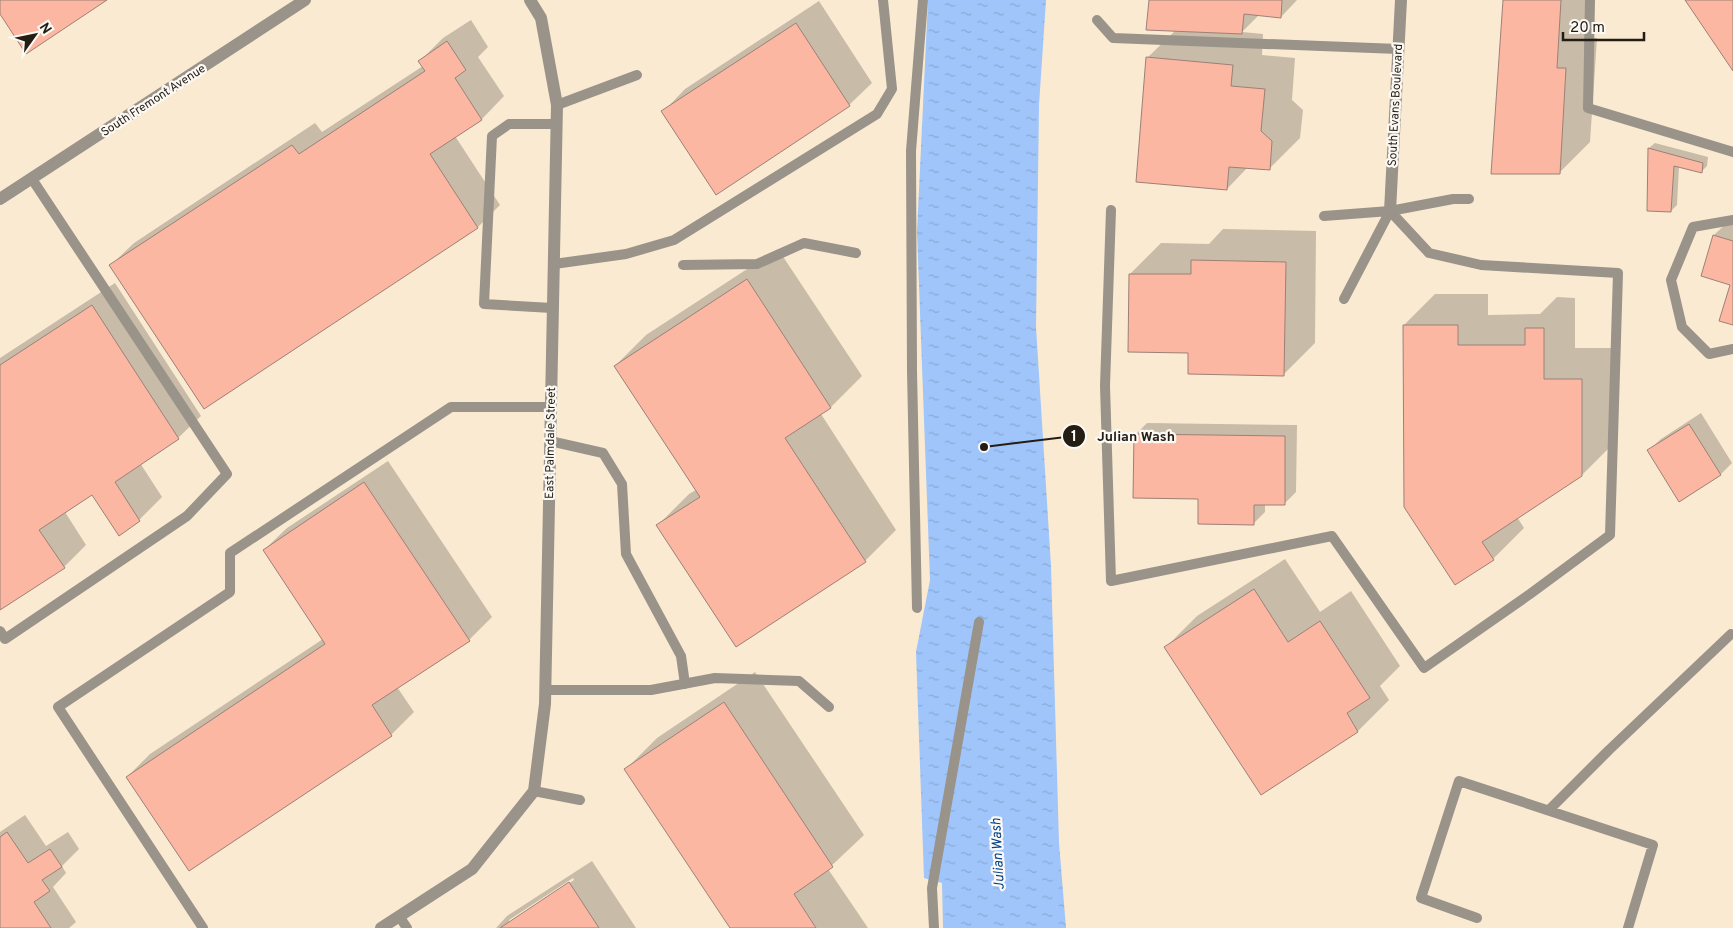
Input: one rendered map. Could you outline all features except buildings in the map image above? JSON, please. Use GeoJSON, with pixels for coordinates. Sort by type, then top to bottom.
{"type":"FeatureCollection","features":[{"type":"Feature","properties":{"kind":"street","name":"South Fremont Avenue"},"geometry":{"type":"LineString","coordinates":[[0,199],[305,0]]}},
{"type":"Feature","properties":{"kind":"street","name":"East Palmdale Street"},"geometry":{"type":"LineString","coordinates":[[530,0],[541,18],[557,105],[545,690],[534,791]]}},
{"type":"Feature","properties":{"kind":"street","name":"South Evans Boulevard"},"geometry":{"type":"LineString","coordinates":[[1390,211],[1401,0]]}},
{"type":"Feature","properties":{"kind":"street"},"geometry":{"type":"LineString","coordinates":[[381,928],[472,869],[534,791]]}},
{"type":"Feature","properties":{"kind":"lane"},"geometry":{"type":"LineString","coordinates":[[554,264],[626,254],[674,240],[877,114],[892,89],[883,0]]}},
{"type":"Feature","properties":{"kind":"lane"},"geometry":{"type":"LineString","coordinates":[[917,608],[912,371],[911,152],[923,0]]}},
{"type":"Feature","properties":{"kind":"lane"},"geometry":{"type":"LineString","coordinates":[[1590,0],[1588,108],[1733,152]]}},
{"type":"Feature","properties":{"kind":"lane"},"geometry":{"type":"LineString","coordinates":[[1097,20],[1113,38],[1398,49]]}},
{"type":"Feature","properties":{"kind":"lane"},"geometry":{"type":"LineString","coordinates":[[557,105],[636,75]]}},
{"type":"Feature","properties":{"kind":"lane"},"geometry":{"type":"LineString","coordinates":[[552,308],[484,304],[492,136],[510,124],[557,124]]}},
{"type":"Feature","properties":{"kind":"lane"},"geometry":{"type":"LineString","coordinates":[[0,631],[5,639],[187,516],[227,474],[32,178]]}},
{"type":"Feature","properties":{"kind":"lane"},"geometry":{"type":"LineString","coordinates":[[1324,216],[1390,211],[1453,199],[1469,199]]}},
{"type":"Feature","properties":{"kind":"lane"},"geometry":{"type":"LineString","coordinates":[[1111,210],[1105,386],[1110,581],[1332,536],[1424,668],[1610,535],[1618,273],[1481,265],[1429,253],[1390,211]]}},
{"type":"Feature","properties":{"kind":"lane"},"geometry":{"type":"LineString","coordinates":[[1344,299],[1390,211]]}},
{"type":"Feature","properties":{"kind":"lane"},"geometry":{"type":"LineString","coordinates":[[1733,220],[1693,227],[1671,280],[1682,327],[1709,354],[1733,349]]}},
{"type":"Feature","properties":{"kind":"lane"},"geometry":{"type":"LineString","coordinates":[[682,265],[757,264],[804,243],[856,252]]}},
{"type":"Feature","properties":{"kind":"lane"},"geometry":{"type":"LineString","coordinates":[[203,928],[58,707],[230,592],[230,553],[451,407],[550,407]]}},
{"type":"Feature","properties":{"kind":"lane"},"geometry":{"type":"LineString","coordinates":[[550,441],[603,453],[622,484],[626,554],[681,656],[685,684]]}},
{"type":"Feature","properties":{"kind":"lane"},"geometry":{"type":"LineString","coordinates":[[934,928],[932,888],[979,622]]}},
{"type":"Feature","properties":{"kind":"lane"},"geometry":{"type":"LineString","coordinates":[[1549,810],[1731,634]]}},
{"type":"Feature","properties":{"kind":"lane"},"geometry":{"type":"LineString","coordinates":[[545,690],[651,690],[715,678],[799,681],[829,707]]}},
{"type":"Feature","properties":{"kind":"lane"},"geometry":{"type":"LineString","coordinates":[[1477,918],[1421,898],[1460,781],[1653,845],[1628,928]]}},
{"type":"Feature","properties":{"kind":"lane"},"geometry":{"type":"LineString","coordinates":[[534,791],[580,800]]}},
{"type":"Feature","properties":{"kind":"lane"},"geometry":{"type":"LineString","coordinates":[[399,916],[408,928]]}},
{"type":"Feature","properties":{"kind":"water","name":"Julian Wash"},"geometry":{"type":"Polygon","coordinates":[[[928,0],[1046,0],[1039,105],[1036,327],[1051,566],[1059,843],[1066,928],[943,928],[942,883],[924,878],[916,652],[930,580],[917,232],[928,0]]]}},
{"type":"Feature","properties":{"kind":"place","name":"Julian Wash"},"geometry":{"type":"Point","coordinates":[984,447]}}]}
